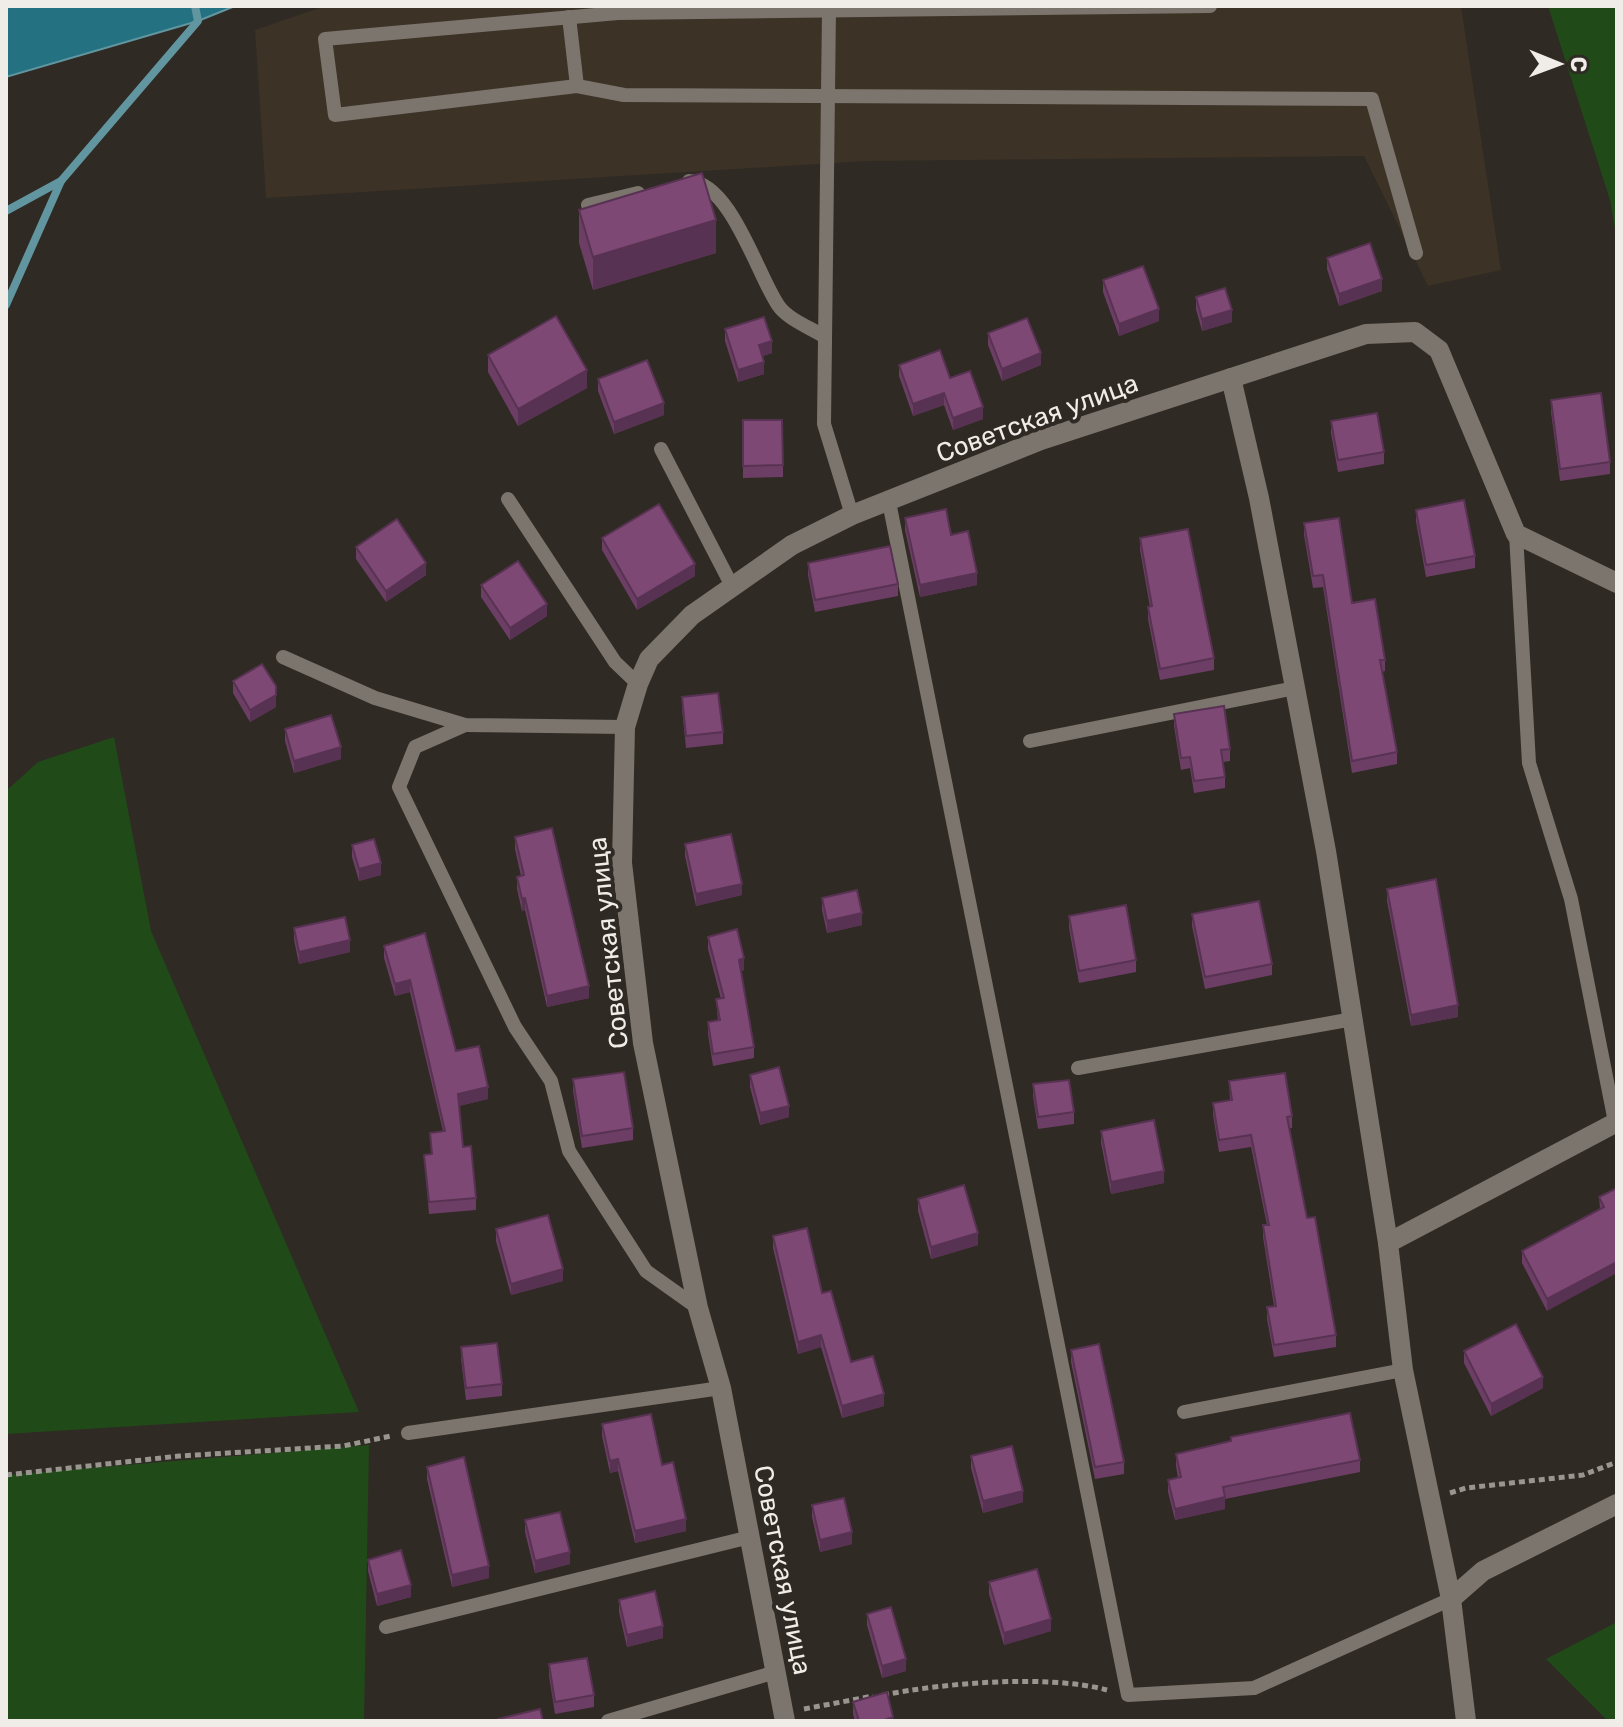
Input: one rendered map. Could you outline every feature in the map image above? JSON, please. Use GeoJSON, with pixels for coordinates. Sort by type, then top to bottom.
{"type":"FeatureCollection","features":[{"type":"Feature","properties":{"kind":"street","name":"Советская улица"},"geometry":{"type":"LineString","coordinates":[[784,1717],[721,1388],[698,1308],[643,1043],[622,863],[625,727],[649,659],[692,615],[732,586],[792,545],[852,515],[1041,440],[1366,334],[1415,332],[1439,350],[1516,534]]}},
{"type":"Feature","properties":{"kind":"street"},"geometry":{"type":"LineString","coordinates":[[1231,378],[1259,498],[1353,1019],[1388,1243],[1403,1370],[1451,1599],[1466,1721]]}},
{"type":"Feature","properties":{"kind":"street"},"geometry":{"type":"LineString","coordinates":[[1516,534],[1617,583]]}},
{"type":"Feature","properties":{"kind":"street"},"geometry":{"type":"LineString","coordinates":[[1388,1243],[1616,1122]]}},
{"type":"Feature","properties":{"kind":"street"},"geometry":{"type":"LineString","coordinates":[[1451,1599],[1483,1571],[1617,1504]]}},
{"type":"Feature","properties":{"kind":"lane"},"geometry":{"type":"LineString","coordinates":[[1210,6],[618,13],[325,39],[335,115],[577,86],[624,95],[1372,99],[1416,253]]}},
{"type":"Feature","properties":{"kind":"lane"},"geometry":{"type":"LineString","coordinates":[[829,10],[824,424],[852,515]]}},
{"type":"Feature","properties":{"kind":"lane"},"geometry":{"type":"LineString","coordinates":[[569,17],[577,86]]}},
{"type":"Feature","properties":{"kind":"lane"},"geometry":{"type":"LineString","coordinates":[[678,184],[693,181],[710,187],[726,207],[780,308],[825,337]]}},
{"type":"Feature","properties":{"kind":"lane"},"geometry":{"type":"LineString","coordinates":[[588,205],[648,191]]}},
{"type":"Feature","properties":{"kind":"lane"},"geometry":{"type":"LineString","coordinates":[[661,449],[732,586]]}},
{"type":"Feature","properties":{"kind":"lane"},"geometry":{"type":"LineString","coordinates":[[508,499],[615,662],[638,684]]}},
{"type":"Feature","properties":{"kind":"lane"},"geometry":{"type":"LineString","coordinates":[[889,502],[1128,1695],[1254,1688],[1451,1599]]}},
{"type":"Feature","properties":{"kind":"lane"},"geometry":{"type":"LineString","coordinates":[[1516,534],[1529,763],[1571,899],[1616,1122]]}},
{"type":"Feature","properties":{"kind":"lane"},"geometry":{"type":"LineString","coordinates":[[283,657],[375,698],[465,725],[625,727]]}},
{"type":"Feature","properties":{"kind":"lane"},"geometry":{"type":"LineString","coordinates":[[1030,741],[1295,688]]}},
{"type":"Feature","properties":{"kind":"lane"},"geometry":{"type":"LineString","coordinates":[[465,725],[415,747],[399,787],[515,1027],[551,1081],[569,1151],[646,1271],[698,1308]]}},
{"type":"Feature","properties":{"kind":"lane"},"geometry":{"type":"LineString","coordinates":[[1078,1068],[1353,1019]]}},
{"type":"Feature","properties":{"kind":"lane"},"geometry":{"type":"LineString","coordinates":[[1184,1412],[1403,1370]]}},
{"type":"Feature","properties":{"kind":"lane"},"geometry":{"type":"LineString","coordinates":[[408,1433],[721,1388]]}},
{"type":"Feature","properties":{"kind":"lane"},"geometry":{"type":"LineString","coordinates":[[386,1627],[750,1537]]}},
{"type":"Feature","properties":{"kind":"lane"},"geometry":{"type":"LineString","coordinates":[[608,1721],[776,1672]]}},
{"type":"Feature","properties":{"kind":"path"},"geometry":{"type":"LineString","coordinates":[[6,1475],[179,1456],[343,1446],[408,1433]]}},
{"type":"Feature","properties":{"kind":"path"},"geometry":{"type":"LineString","coordinates":[[1431,1499],[1466,1488],[1583,1475],[1617,1462]]}},
{"type":"Feature","properties":{"kind":"path"},"geometry":{"type":"LineString","coordinates":[[784,1717],[897,1692],[964,1685],[1080,1682],[1128,1695]]}},
{"type":"Feature","properties":{"kind":"shaded area"},"geometry":{"type":"Polygon","coordinates":[[[325,6],[1461,6],[1501,270],[1428,286],[1364,156],[867,161],[266,198],[255,30],[325,6]]]}},
{"type":"Feature","properties":{"kind":"green space"},"geometry":{"type":"Polygon","coordinates":[[[1548,6],[1617,6],[1617,241],[1610,200],[1548,6]]]}},
{"type":"Feature","properties":{"kind":"green space"},"geometry":{"type":"Polygon","coordinates":[[[114,737],[151,931],[359,1412],[6,1434],[6,791],[38,762],[114,737]]]}},
{"type":"Feature","properties":{"kind":"green space"},"geometry":{"type":"Polygon","coordinates":[[[369,1445],[364,1721],[6,1721],[6,1475],[369,1445]]]}},
{"type":"Feature","properties":{"kind":"green space"},"geometry":{"type":"Polygon","coordinates":[[[1617,1622],[1617,1721],[1608,1721],[1546,1659],[1617,1622]]]}},
{"type":"Feature","properties":{"kind":"water"},"geometry":{"type":"Polygon","coordinates":[[[6,6],[235,6],[198,21],[6,77],[6,6]]]}},
{"type":"Feature","properties":{"kind":"building"},"geometry":{"type":"Polygon","coordinates":[[[702,173],[716,220],[593,257],[579,210],[702,173]]]}},
{"type":"Feature","properties":{"kind":"building"},"geometry":{"type":"Polygon","coordinates":[[[1370,243],[1382,279],[1339,294],[1327,258],[1370,243]]]}},
{"type":"Feature","properties":{"kind":"building"},"geometry":{"type":"Polygon","coordinates":[[[1143,266],[1159,309],[1119,324],[1103,280],[1143,266]]]}},
{"type":"Feature","properties":{"kind":"building"},"geometry":{"type":"Polygon","coordinates":[[[1225,288],[1232,310],[1202,319],[1196,297],[1225,288]]]}},
{"type":"Feature","properties":{"kind":"building"},"geometry":{"type":"Polygon","coordinates":[[[556,316],[587,370],[518,409],[488,355],[556,316]]]}},
{"type":"Feature","properties":{"kind":"building"},"geometry":{"type":"Polygon","coordinates":[[[764,317],[772,341],[759,345],[764,362],[738,370],[725,329],[764,317]]]}},
{"type":"Feature","properties":{"kind":"building"},"geometry":{"type":"Polygon","coordinates":[[[1027,318],[1041,353],[1002,369],[988,333],[1027,318]]]}},
{"type":"Feature","properties":{"kind":"building"},"geometry":{"type":"Polygon","coordinates":[[[940,350],[950,378],[970,371],[983,407],[953,418],[944,393],[913,404],[899,365],[940,350]]]}},
{"type":"Feature","properties":{"kind":"building"},"geometry":{"type":"Polygon","coordinates":[[[647,360],[664,403],[614,422],[598,379],[647,360]]]}},
{"type":"Feature","properties":{"kind":"building"},"geometry":{"type":"Polygon","coordinates":[[[1601,393],[1610,462],[1560,469],[1551,400],[1601,393]]]}},
{"type":"Feature","properties":{"kind":"building"},"geometry":{"type":"Polygon","coordinates":[[[1377,413],[1384,452],[1338,460],[1331,421],[1377,413]]]}},
{"type":"Feature","properties":{"kind":"building"},"geometry":{"type":"Polygon","coordinates":[[[743,420],[782,420],[783,465],[743,466],[743,420]]]}},
{"type":"Feature","properties":{"kind":"building"},"geometry":{"type":"Polygon","coordinates":[[[1464,500],[1475,556],[1426,565],[1416,510],[1464,500]]]}},
{"type":"Feature","properties":{"kind":"building"},"geometry":{"type":"Polygon","coordinates":[[[659,504],[695,564],[637,599],[602,538],[659,504]]]}},
{"type":"Feature","properties":{"kind":"building"},"geometry":{"type":"Polygon","coordinates":[[[946,509],[951,535],[968,531],[977,573],[920,585],[905,518],[946,509]]]}},
{"type":"Feature","properties":{"kind":"building"},"geometry":{"type":"Polygon","coordinates":[[[1339,518],[1352,603],[1375,599],[1385,660],[1380,660],[1397,752],[1352,761],[1323,575],[1313,576],[1304,523],[1339,518]]]}},
{"type":"Feature","properties":{"kind":"building"},"geometry":{"type":"Polygon","coordinates":[[[397,519],[426,563],[386,591],[356,547],[397,519]]]}},
{"type":"Feature","properties":{"kind":"building"},"geometry":{"type":"Polygon","coordinates":[[[1188,529],[1214,658],[1160,669],[1148,607],[1152,606],[1140,538],[1188,529]]]}},
{"type":"Feature","properties":{"kind":"building"},"geometry":{"type":"Polygon","coordinates":[[[890,546],[898,584],[815,600],[808,563],[890,546]]]}},
{"type":"Feature","properties":{"kind":"building"},"geometry":{"type":"Polygon","coordinates":[[[518,561],[547,604],[510,628],[481,585],[518,561]]]}},
{"type":"Feature","properties":{"kind":"building"},"geometry":{"type":"Polygon","coordinates":[[[262,664],[276,686],[276,695],[250,710],[233,681],[262,664]]]}},
{"type":"Feature","properties":{"kind":"building"},"geometry":{"type":"Polygon","coordinates":[[[718,693],[723,732],[686,736],[682,697],[718,693]]]}},
{"type":"Feature","properties":{"kind":"building"},"geometry":{"type":"Polygon","coordinates":[[[1224,706],[1230,749],[1221,750],[1225,777],[1194,781],[1190,757],[1181,758],[1174,714],[1224,706]]]}},
{"type":"Feature","properties":{"kind":"building"},"geometry":{"type":"Polygon","coordinates":[[[331,715],[341,747],[294,761],[285,729],[331,715]]]}},
{"type":"Feature","properties":{"kind":"building"},"geometry":{"type":"Polygon","coordinates":[[[552,828],[589,986],[547,996],[525,898],[522,899],[517,877],[524,875],[515,837],[552,828]]]}},
{"type":"Feature","properties":{"kind":"building"},"geometry":{"type":"Polygon","coordinates":[[[731,834],[742,884],[696,894],[685,844],[731,834]]]}},
{"type":"Feature","properties":{"kind":"building"},"geometry":{"type":"Polygon","coordinates":[[[374,839],[381,863],[359,869],[352,845],[374,839]]]}},
{"type":"Feature","properties":{"kind":"building"},"geometry":{"type":"Polygon","coordinates":[[[1436,879],[1458,1005],[1411,1015],[1387,889],[1436,879]]]}},
{"type":"Feature","properties":{"kind":"building"},"geometry":{"type":"Polygon","coordinates":[[[857,890],[862,913],[827,921],[822,898],[857,890]]]}},
{"type":"Feature","properties":{"kind":"building"},"geometry":{"type":"Polygon","coordinates":[[[1259,901],[1272,964],[1205,977],[1192,914],[1259,901]]]}},
{"type":"Feature","properties":{"kind":"building"},"geometry":{"type":"Polygon","coordinates":[[[1126,905],[1136,960],[1079,971],[1069,916],[1126,905]]]}},
{"type":"Feature","properties":{"kind":"building"},"geometry":{"type":"Polygon","coordinates":[[[345,917],[350,940],[299,952],[294,928],[345,917]]]}},
{"type":"Feature","properties":{"kind":"building"},"geometry":{"type":"Polygon","coordinates":[[[737,929],[744,958],[739,960],[754,1047],[713,1054],[708,1022],[720,1020],[716,999],[724,998],[708,937],[737,929]]]}},
{"type":"Feature","properties":{"kind":"building"},"geometry":{"type":"Polygon","coordinates":[[[425,933],[456,1051],[479,1046],[488,1087],[458,1094],[463,1147],[471,1146],[476,1198],[429,1202],[424,1155],[432,1154],[430,1133],[445,1131],[410,980],[395,984],[384,946],[425,933]]]}},
{"type":"Feature","properties":{"kind":"building"},"geometry":{"type":"Polygon","coordinates":[[[779,1067],[789,1106],[760,1113],[750,1075],[779,1067]]]}},
{"type":"Feature","properties":{"kind":"building"},"geometry":{"type":"Polygon","coordinates":[[[624,1072],[633,1128],[582,1136],[573,1079],[624,1072]]]}},
{"type":"Feature","properties":{"kind":"building"},"geometry":{"type":"Polygon","coordinates":[[[1285,1073],[1292,1116],[1287,1117],[1307,1218],[1315,1217],[1336,1335],[1274,1345],[1267,1307],[1276,1306],[1263,1225],[1269,1225],[1251,1135],[1219,1140],[1213,1103],[1232,1100],[1229,1081],[1285,1073]]]}},
{"type":"Feature","properties":{"kind":"building"},"geometry":{"type":"Polygon","coordinates":[[[1069,1080],[1074,1112],[1038,1117],[1033,1084],[1069,1080]]]}},
{"type":"Feature","properties":{"kind":"building"},"geometry":{"type":"Polygon","coordinates":[[[1154,1120],[1164,1171],[1111,1182],[1101,1131],[1154,1120]]]}},
{"type":"Feature","properties":{"kind":"building"},"geometry":{"type":"Polygon","coordinates":[[[964,1185],[978,1233],[931,1247],[918,1199],[964,1185]]]}},
{"type":"Feature","properties":{"kind":"building"},"geometry":{"type":"Polygon","coordinates":[[[1617,1188],[1617,1262],[1547,1299],[1522,1251],[1604,1207],[1599,1197],[1617,1188]]]}},
{"type":"Feature","properties":{"kind":"building"},"geometry":{"type":"Polygon","coordinates":[[[548,1215],[563,1269],[511,1284],[496,1229],[548,1215]]]}},
{"type":"Feature","properties":{"kind":"building"},"geometry":{"type":"Polygon","coordinates":[[[807,1228],[822,1293],[831,1291],[851,1362],[873,1356],[884,1394],[842,1406],[821,1335],[798,1342],[773,1236],[807,1228]]]}},
{"type":"Feature","properties":{"kind":"building"},"geometry":{"type":"Polygon","coordinates":[[[1516,1324],[1543,1377],[1491,1404],[1464,1351],[1516,1324]]]}},
{"type":"Feature","properties":{"kind":"building"},"geometry":{"type":"Polygon","coordinates":[[[497,1343],[502,1384],[466,1388],[461,1347],[497,1343]]]}},
{"type":"Feature","properties":{"kind":"building"},"geometry":{"type":"Polygon","coordinates":[[[1099,1344],[1124,1462],[1095,1467],[1071,1350],[1099,1344]]]}},
{"type":"Feature","properties":{"kind":"building"},"geometry":{"type":"Polygon","coordinates":[[[1350,1413],[1360,1460],[1223,1487],[1225,1497],[1175,1509],[1168,1480],[1181,1477],[1176,1454],[1231,1441],[1231,1437],[1350,1413]]]}},
{"type":"Feature","properties":{"kind":"building"},"geometry":{"type":"Polygon","coordinates":[[[651,1414],[662,1465],[673,1462],[686,1519],[635,1531],[618,1459],[610,1461],[602,1424],[651,1414]]]}},
{"type":"Feature","properties":{"kind":"building"},"geometry":{"type":"Polygon","coordinates":[[[1012,1446],[1023,1491],[983,1501],[971,1456],[1012,1446]]]}},
{"type":"Feature","properties":{"kind":"building"},"geometry":{"type":"Polygon","coordinates":[[[464,1457],[489,1566],[452,1575],[427,1467],[464,1457]]]}},
{"type":"Feature","properties":{"kind":"building"},"geometry":{"type":"Polygon","coordinates":[[[844,1498],[852,1532],[820,1540],[812,1505],[844,1498]]]}},
{"type":"Feature","properties":{"kind":"building"},"geometry":{"type":"Polygon","coordinates":[[[560,1512],[570,1552],[535,1561],[525,1520],[560,1512]]]}},
{"type":"Feature","properties":{"kind":"building"},"geometry":{"type":"Polygon","coordinates":[[[401,1550],[411,1585],[377,1594],[368,1560],[401,1550]]]}},
{"type":"Feature","properties":{"kind":"building"},"geometry":{"type":"Polygon","coordinates":[[[1037,1569],[1051,1619],[1004,1633],[989,1582],[1037,1569]]]}},
{"type":"Feature","properties":{"kind":"building"},"geometry":{"type":"Polygon","coordinates":[[[655,1591],[663,1626],[627,1635],[619,1600],[655,1591]]]}},
{"type":"Feature","properties":{"kind":"building"},"geometry":{"type":"Polygon","coordinates":[[[891,1607],[906,1659],[882,1666],[867,1614],[891,1607]]]}},
{"type":"Feature","properties":{"kind":"building"},"geometry":{"type":"Polygon","coordinates":[[[587,1658],[594,1695],[555,1702],[549,1664],[587,1658]]]}},
{"type":"Feature","properties":{"kind":"building"},"geometry":{"type":"Polygon","coordinates":[[[887,1692],[893,1717],[882,1721],[859,1721],[853,1702],[887,1692]]]}},
{"type":"Feature","properties":{"kind":"building"},"geometry":{"type":"Polygon","coordinates":[[[540,1709],[543,1721],[498,1721],[498,1719],[540,1709]]]}},
{"type":"Feature","properties":{"kind":"waterway"},"geometry":{"type":"LineString","coordinates":[[6,211],[61,181],[198,21],[195,6]]}},
{"type":"Feature","properties":{"kind":"waterway"},"geometry":{"type":"LineString","coordinates":[[6,305],[61,181]]}}]}
